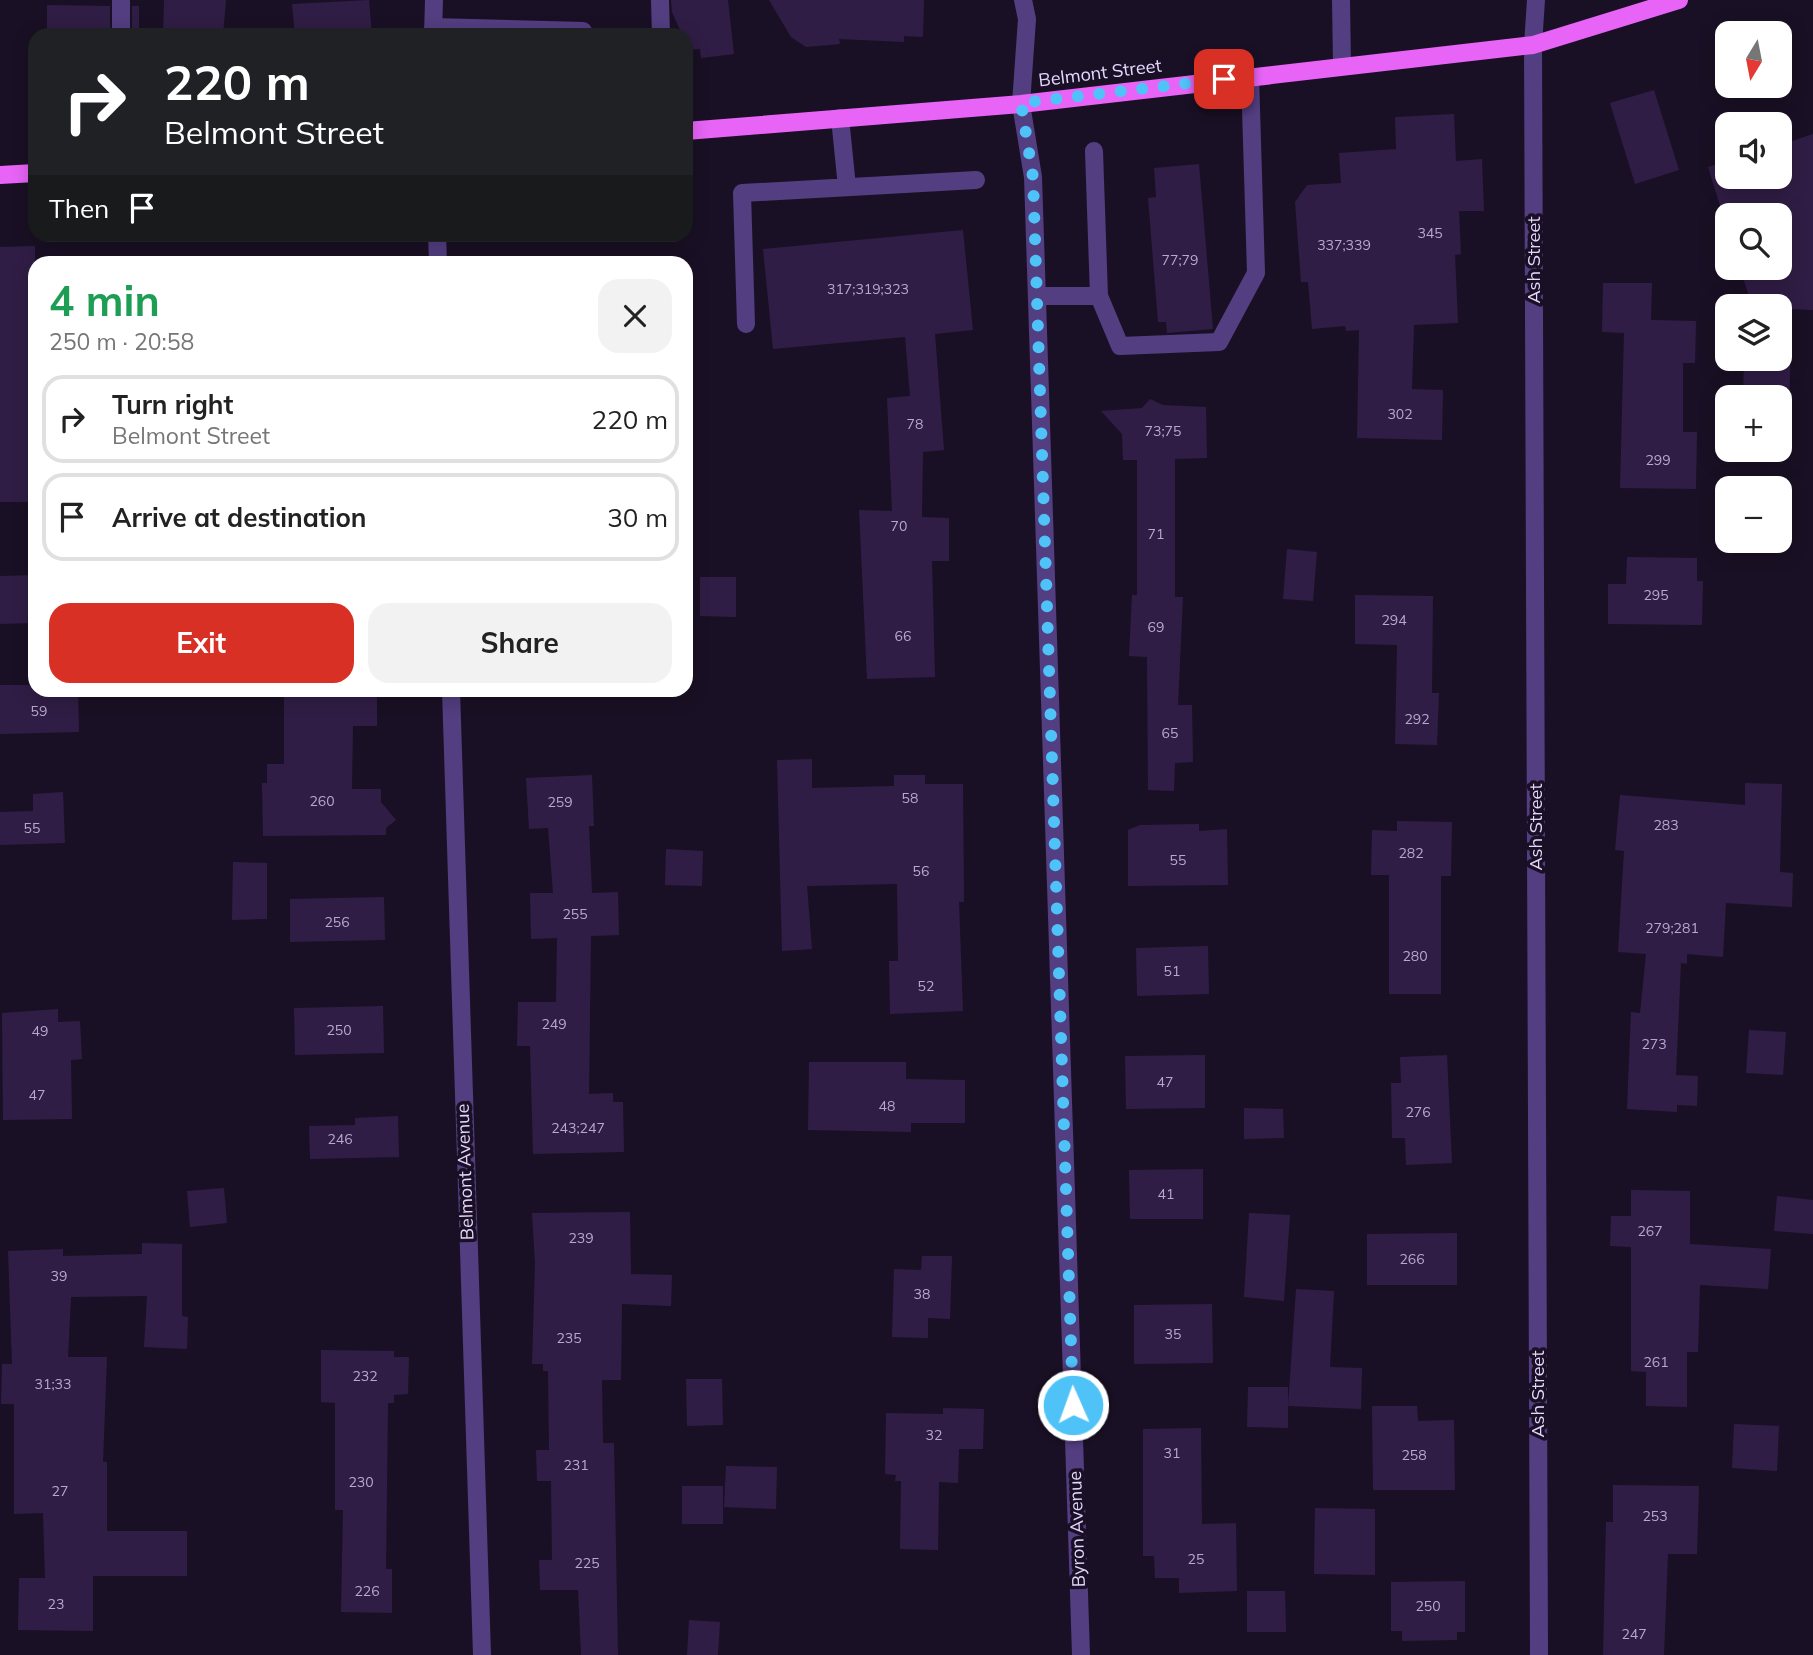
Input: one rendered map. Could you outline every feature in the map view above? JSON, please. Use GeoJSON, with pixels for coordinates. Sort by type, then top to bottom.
{"type":"FeatureCollection","features":[{"type":"Feature","properties":{"kind":"main road","name":"Belmont Street"},"geometry":{"type":"LineString","coordinates":[[693,130],[1021,103],[1533,45],[1679,0]]}},
{"type":"Feature","properties":{"kind":"main road"},"geometry":{"type":"LineString","coordinates":[[0,175],[28,173]]}},
{"type":"Feature","properties":{"kind":"street"},"geometry":{"type":"LineString","coordinates":[[121,0],[121,28]]}},
{"type":"Feature","properties":{"kind":"street"},"geometry":{"type":"LineString","coordinates":[[433,0],[433,28]]}},
{"type":"Feature","properties":{"kind":"street"},"geometry":{"type":"LineString","coordinates":[[660,0],[661,28]]}},
{"type":"Feature","properties":{"kind":"street","name":"Byron Avenue"},"geometry":{"type":"LineString","coordinates":[[1023,0],[1027,19],[1021,103],[1033,177],[1081,1655]]}},
{"type":"Feature","properties":{"kind":"street"},"geometry":{"type":"LineString","coordinates":[[1341,0],[1342,65]]}},
{"type":"Feature","properties":{"kind":"street","name":"Ash Street"},"geometry":{"type":"LineString","coordinates":[[1536,0],[1533,45],[1539,1655]]}},
{"type":"Feature","properties":{"kind":"street"},"geometry":{"type":"LineString","coordinates":[[1094,151],[1099,296],[1120,346],[1219,342],[1255,273],[1250,76]]}},
{"type":"Feature","properties":{"kind":"street"},"geometry":{"type":"LineString","coordinates":[[839,118],[847,187]]}},
{"type":"Feature","properties":{"kind":"street"},"geometry":{"type":"LineString","coordinates":[[746,324],[742,193],[976,180]]}},
{"type":"Feature","properties":{"kind":"street"},"geometry":{"type":"LineString","coordinates":[[1037,296],[1099,296]]}},
{"type":"Feature","properties":{"kind":"street","name":"Belmont Avenue"},"geometry":{"type":"LineString","coordinates":[[451,697],[482,1655]]}},
{"type":"Feature","properties":{"kind":"building"},"geometry":{"type":"Polygon","coordinates":[[[164,0],[226,0],[224,28],[163,28],[164,0]]]}},
{"type":"Feature","properties":{"kind":"building"},"geometry":{"type":"Polygon","coordinates":[[[369,0],[371,28],[294,28],[292,4],[369,0]]]}},
{"type":"Feature","properties":{"kind":"building"},"geometry":{"type":"Polygon","coordinates":[[[671,0],[728,0],[734,54],[701,58],[700,49],[693,50],[693,28],[679,28],[672,12],[671,0]]]}},
{"type":"Feature","properties":{"kind":"building"},"geometry":{"type":"Polygon","coordinates":[[[769,0],[924,0],[923,37],[904,36],[904,42],[839,39],[840,44],[806,47],[791,37],[769,0]]]}},
{"type":"Feature","properties":{"kind":"building"},"geometry":{"type":"Polygon","coordinates":[[[47,5],[110,6],[110,28],[47,28],[47,5]]]}},
{"type":"Feature","properties":{"kind":"building"},"geometry":{"type":"Polygon","coordinates":[[[132,6],[139,6],[139,28],[132,28],[132,6]]]}},
{"type":"Feature","properties":{"kind":"building"},"geometry":{"type":"Polygon","coordinates":[[[1654,90],[1679,170],[1635,184],[1610,103],[1654,90]]]}},
{"type":"Feature","properties":{"kind":"building"},"geometry":{"type":"Polygon","coordinates":[[[1454,114],[1456,161],[1482,159],[1484,211],[1459,211],[1461,254],[1455,255],[1458,323],[1414,325],[1412,389],[1443,390],[1442,440],[1357,438],[1359,330],[1346,331],[1345,326],[1312,329],[1308,282],[1301,282],[1295,202],[1307,185],[1341,183],[1339,153],[1396,149],[1395,117],[1454,114]]]}},
{"type":"Feature","properties":{"kind":"building"},"geometry":{"type":"Polygon","coordinates":[[[1813,134],[1813,310],[1792,309],[1792,294],[1748,294],[1744,280],[1792,280],[1792,203],[1719,203],[1708,167],[1715,165],[1715,189],[1792,189],[1792,141],[1813,134]]]}},
{"type":"Feature","properties":{"kind":"building"},"geometry":{"type":"Polygon","coordinates":[[[1199,164],[1213,329],[1167,333],[1166,322],[1158,322],[1148,198],[1156,197],[1154,168],[1199,164]]]}},
{"type":"Feature","properties":{"kind":"building"},"geometry":{"type":"Polygon","coordinates":[[[963,230],[973,330],[935,334],[944,450],[923,452],[922,517],[949,518],[949,561],[932,561],[935,677],[867,679],[859,510],[892,511],[887,398],[910,396],[905,337],[773,349],[763,249],[963,230]]]}},
{"type":"Feature","properties":{"kind":"building"},"geometry":{"type":"Polygon","coordinates":[[[35,246],[35,256],[28,256],[28,502],[0,502],[0,247],[35,246]]]}},
{"type":"Feature","properties":{"kind":"building"},"geometry":{"type":"Polygon","coordinates":[[[1603,283],[1652,283],[1651,320],[1696,321],[1695,363],[1683,363],[1683,432],[1697,432],[1696,489],[1620,488],[1624,333],[1602,332],[1603,283]]]}},
{"type":"Feature","properties":{"kind":"building"},"geometry":{"type":"Polygon","coordinates":[[[1744,371],[1790,371],[1790,385],[1743,385],[1744,371]]]}},
{"type":"Feature","properties":{"kind":"building"},"geometry":{"type":"Polygon","coordinates":[[[1150,399],[1163,405],[1206,407],[1207,458],[1175,459],[1175,597],[1183,597],[1178,705],[1192,705],[1193,762],[1175,763],[1174,791],[1148,790],[1147,657],[1129,656],[1132,595],[1137,595],[1137,460],[1123,460],[1122,434],[1101,411],[1142,408],[1150,399]]]}},
{"type":"Feature","properties":{"kind":"building"},"geometry":{"type":"Polygon","coordinates":[[[1287,549],[1317,552],[1313,601],[1283,599],[1287,549]]]}},
{"type":"Feature","properties":{"kind":"building"},"geometry":{"type":"Polygon","coordinates":[[[1627,557],[1697,558],[1697,581],[1703,581],[1702,625],[1608,624],[1608,584],[1626,584],[1627,557]]]}},
{"type":"Feature","properties":{"kind":"building"},"geometry":{"type":"Polygon","coordinates":[[[28,575],[28,623],[0,624],[0,576],[28,575]]]}},
{"type":"Feature","properties":{"kind":"building"},"geometry":{"type":"Polygon","coordinates":[[[700,577],[736,577],[736,617],[700,616],[700,577]]]}},
{"type":"Feature","properties":{"kind":"building"},"geometry":{"type":"Polygon","coordinates":[[[1355,595],[1433,596],[1432,693],[1439,693],[1437,745],[1395,744],[1397,645],[1355,644],[1355,595]]]}},
{"type":"Feature","properties":{"kind":"building"},"geometry":{"type":"Polygon","coordinates":[[[0,685],[28,685],[28,697],[78,697],[79,732],[0,734],[0,685]]]}},
{"type":"Feature","properties":{"kind":"building"},"geometry":{"type":"Polygon","coordinates":[[[284,697],[377,697],[377,726],[353,726],[352,789],[381,789],[381,802],[396,820],[386,828],[386,835],[263,836],[262,783],[267,783],[267,764],[284,764],[284,697]]]}},
{"type":"Feature","properties":{"kind":"building"},"geometry":{"type":"Polygon","coordinates":[[[812,759],[812,788],[894,786],[894,775],[925,775],[925,784],[963,784],[964,902],[959,902],[963,1011],[890,1014],[889,961],[898,961],[897,884],[807,886],[812,949],[782,951],[777,760],[812,759]]]}},
{"type":"Feature","properties":{"kind":"building"},"geometry":{"type":"Polygon","coordinates":[[[592,775],[594,826],[589,826],[592,893],[618,892],[619,935],[591,936],[589,1094],[613,1093],[613,1102],[623,1102],[624,1152],[533,1154],[530,1046],[517,1046],[518,1002],[556,1002],[557,938],[531,939],[530,893],[553,893],[548,828],[529,829],[526,778],[592,775]]]}},
{"type":"Feature","properties":{"kind":"building"},"geometry":{"type":"Polygon","coordinates":[[[1745,783],[1782,784],[1780,872],[1793,873],[1792,907],[1726,903],[1723,957],[1687,954],[1687,964],[1681,963],[1676,1075],[1698,1076],[1697,1106],[1677,1105],[1677,1112],[1627,1109],[1631,1012],[1640,1013],[1646,954],[1618,952],[1624,851],[1615,850],[1620,795],[1745,805],[1745,783]]]}},
{"type":"Feature","properties":{"kind":"building"},"geometry":{"type":"Polygon","coordinates":[[[63,792],[65,843],[0,845],[0,812],[33,811],[33,794],[63,792]]]}},
{"type":"Feature","properties":{"kind":"building"},"geometry":{"type":"Polygon","coordinates":[[[1397,821],[1452,822],[1451,876],[1441,876],[1441,994],[1389,994],[1389,875],[1371,875],[1372,830],[1397,831],[1397,821]]]}},
{"type":"Feature","properties":{"kind":"building"},"geometry":{"type":"Polygon","coordinates":[[[1199,824],[1199,831],[1227,829],[1228,885],[1128,886],[1128,830],[1140,825],[1199,824]]]}},
{"type":"Feature","properties":{"kind":"building"},"geometry":{"type":"Polygon","coordinates":[[[666,849],[703,851],[702,886],[665,885],[666,849]]]}},
{"type":"Feature","properties":{"kind":"building"},"geometry":{"type":"Polygon","coordinates":[[[233,862],[267,863],[267,919],[232,920],[233,862]]]}},
{"type":"Feature","properties":{"kind":"building"},"geometry":{"type":"Polygon","coordinates":[[[384,897],[385,940],[290,942],[290,899],[384,897]]]}},
{"type":"Feature","properties":{"kind":"building"},"geometry":{"type":"Polygon","coordinates":[[[1208,946],[1209,994],[1137,996],[1136,948],[1208,946]]]}},
{"type":"Feature","properties":{"kind":"building"},"geometry":{"type":"Polygon","coordinates":[[[383,1006],[384,1053],[295,1055],[294,1008],[383,1006]]]}},
{"type":"Feature","properties":{"kind":"building"},"geometry":{"type":"Polygon","coordinates":[[[58,1009],[58,1022],[80,1021],[82,1059],[71,1060],[72,1119],[3,1120],[2,1013],[58,1009]]]}},
{"type":"Feature","properties":{"kind":"building"},"geometry":{"type":"Polygon","coordinates":[[[1749,1030],[1786,1032],[1783,1075],[1746,1073],[1749,1030]]]}},
{"type":"Feature","properties":{"kind":"building"},"geometry":{"type":"Polygon","coordinates":[[[1205,1055],[1205,1108],[1126,1109],[1125,1056],[1205,1055]]]}},
{"type":"Feature","properties":{"kind":"building"},"geometry":{"type":"Polygon","coordinates":[[[1447,1055],[1452,1163],[1406,1165],[1405,1138],[1392,1138],[1391,1083],[1401,1083],[1400,1057],[1447,1055]]]}},
{"type":"Feature","properties":{"kind":"building"},"geometry":{"type":"Polygon","coordinates":[[[809,1062],[906,1062],[906,1079],[965,1080],[965,1123],[911,1123],[911,1132],[808,1130],[809,1062]]]}},
{"type":"Feature","properties":{"kind":"building"},"geometry":{"type":"Polygon","coordinates":[[[1244,1108],[1283,1109],[1284,1138],[1244,1139],[1244,1108]]]}},
{"type":"Feature","properties":{"kind":"building"},"geometry":{"type":"Polygon","coordinates":[[[398,1116],[399,1157],[310,1159],[309,1126],[355,1125],[355,1118],[398,1116]]]}},
{"type":"Feature","properties":{"kind":"building"},"geometry":{"type":"Polygon","coordinates":[[[1203,1169],[1203,1219],[1130,1219],[1129,1170],[1203,1169]]]}},
{"type":"Feature","properties":{"kind":"building"},"geometry":{"type":"Polygon","coordinates":[[[224,1188],[227,1223],[190,1227],[187,1191],[224,1188]]]}},
{"type":"Feature","properties":{"kind":"building"},"geometry":{"type":"Polygon","coordinates":[[[1631,1190],[1690,1191],[1690,1244],[1771,1249],[1768,1289],[1700,1285],[1698,1352],[1687,1352],[1687,1407],[1646,1406],[1646,1372],[1631,1371],[1631,1247],[1610,1246],[1611,1216],[1631,1216],[1631,1190]]]}},
{"type":"Feature","properties":{"kind":"building"},"geometry":{"type":"Polygon","coordinates":[[[1777,1196],[1813,1200],[1813,1234],[1774,1231],[1777,1196]]]}},
{"type":"Feature","properties":{"kind":"building"},"geometry":{"type":"Polygon","coordinates":[[[630,1212],[631,1274],[672,1275],[671,1306],[622,1304],[621,1380],[602,1380],[603,1443],[614,1443],[618,1655],[581,1655],[578,1590],[540,1590],[539,1560],[552,1560],[551,1481],[537,1481],[536,1450],[549,1450],[548,1371],[543,1371],[543,1364],[532,1364],[535,1264],[532,1213],[630,1212]]]}},
{"type":"Feature","properties":{"kind":"building"},"geometry":{"type":"Polygon","coordinates":[[[1249,1213],[1290,1215],[1284,1301],[1244,1297],[1249,1213]]]}},
{"type":"Feature","properties":{"kind":"building"},"geometry":{"type":"Polygon","coordinates":[[[1457,1233],[1457,1285],[1367,1285],[1367,1234],[1457,1233]]]}},
{"type":"Feature","properties":{"kind":"building"},"geometry":{"type":"Polygon","coordinates":[[[142,1243],[182,1244],[182,1316],[188,1317],[187,1349],[144,1347],[147,1296],[71,1297],[68,1357],[107,1357],[103,1462],[107,1462],[107,1531],[187,1531],[187,1576],[93,1576],[93,1631],[18,1630],[19,1578],[45,1578],[43,1513],[14,1514],[14,1404],[1,1404],[2,1364],[12,1364],[8,1251],[63,1249],[63,1256],[142,1254],[142,1243]]]}},
{"type":"Feature","properties":{"kind":"building"},"geometry":{"type":"Polygon","coordinates":[[[922,1256],[952,1256],[950,1319],[928,1318],[928,1338],[892,1337],[894,1269],[921,1270],[922,1256]]]}},
{"type":"Feature","properties":{"kind":"building"},"geometry":{"type":"Polygon","coordinates":[[[1296,1289],[1334,1291],[1330,1367],[1362,1368],[1361,1409],[1288,1406],[1296,1289]]]}},
{"type":"Feature","properties":{"kind":"building"},"geometry":{"type":"Polygon","coordinates":[[[1212,1304],[1213,1363],[1134,1364],[1134,1305],[1212,1304]]]}},
{"type":"Feature","properties":{"kind":"building"},"geometry":{"type":"Polygon","coordinates":[[[321,1350],[394,1351],[394,1357],[409,1357],[408,1394],[394,1395],[394,1403],[388,1403],[386,1569],[392,1569],[392,1613],[341,1612],[343,1510],[335,1510],[335,1403],[321,1402],[321,1350]]]}},
{"type":"Feature","properties":{"kind":"building"},"geometry":{"type":"Polygon","coordinates":[[[686,1379],[722,1379],[723,1425],[687,1426],[686,1379]]]}},
{"type":"Feature","properties":{"kind":"building"},"geometry":{"type":"Polygon","coordinates":[[[1248,1387],[1288,1387],[1288,1428],[1247,1427],[1248,1387]]]}},
{"type":"Feature","properties":{"kind":"building"},"geometry":{"type":"Polygon","coordinates":[[[1372,1406],[1417,1406],[1418,1421],[1454,1420],[1455,1490],[1373,1490],[1372,1406]]]}},
{"type":"Feature","properties":{"kind":"building"},"geometry":{"type":"Polygon","coordinates":[[[943,1408],[984,1409],[983,1449],[959,1449],[958,1483],[939,1482],[938,1550],[900,1549],[901,1481],[895,1481],[896,1475],[885,1474],[886,1413],[943,1414],[943,1408]]]}},
{"type":"Feature","properties":{"kind":"building"},"geometry":{"type":"Polygon","coordinates":[[[1734,1424],[1779,1426],[1777,1471],[1732,1468],[1734,1424]]]}},
{"type":"Feature","properties":{"kind":"building"},"geometry":{"type":"Polygon","coordinates":[[[1201,1428],[1202,1524],[1236,1523],[1237,1591],[1179,1593],[1179,1578],[1155,1578],[1154,1556],[1143,1556],[1143,1429],[1201,1428]]]}},
{"type":"Feature","properties":{"kind":"building"},"geometry":{"type":"Polygon","coordinates":[[[726,1466],[777,1467],[776,1509],[724,1507],[726,1466]]]}},
{"type":"Feature","properties":{"kind":"building"},"geometry":{"type":"Polygon","coordinates":[[[1613,1485],[1699,1486],[1697,1554],[1668,1554],[1664,1655],[1603,1655],[1606,1522],[1613,1522],[1613,1485]]]}},
{"type":"Feature","properties":{"kind":"building"},"geometry":{"type":"Polygon","coordinates":[[[682,1486],[723,1486],[723,1524],[682,1524],[682,1486]]]}},
{"type":"Feature","properties":{"kind":"building"},"geometry":{"type":"Polygon","coordinates":[[[1315,1508],[1375,1509],[1375,1575],[1314,1574],[1315,1508]]]}},
{"type":"Feature","properties":{"kind":"building"},"geometry":{"type":"Polygon","coordinates":[[[1465,1581],[1465,1632],[1457,1632],[1457,1640],[1402,1641],[1402,1631],[1391,1631],[1391,1582],[1465,1581]]]}},
{"type":"Feature","properties":{"kind":"building"},"geometry":{"type":"Polygon","coordinates":[[[1247,1591],[1285,1591],[1286,1632],[1247,1632],[1247,1591]]]}},
{"type":"Feature","properties":{"kind":"building"},"geometry":{"type":"Polygon","coordinates":[[[689,1620],[720,1622],[718,1655],[687,1655],[689,1620]]]}},
{"type":"Feature","properties":{"kind":"route"},"geometry":{"type":"LineString","coordinates":[[1073,1405],[1033,177],[1021,103],[1224,79]]}}]}
